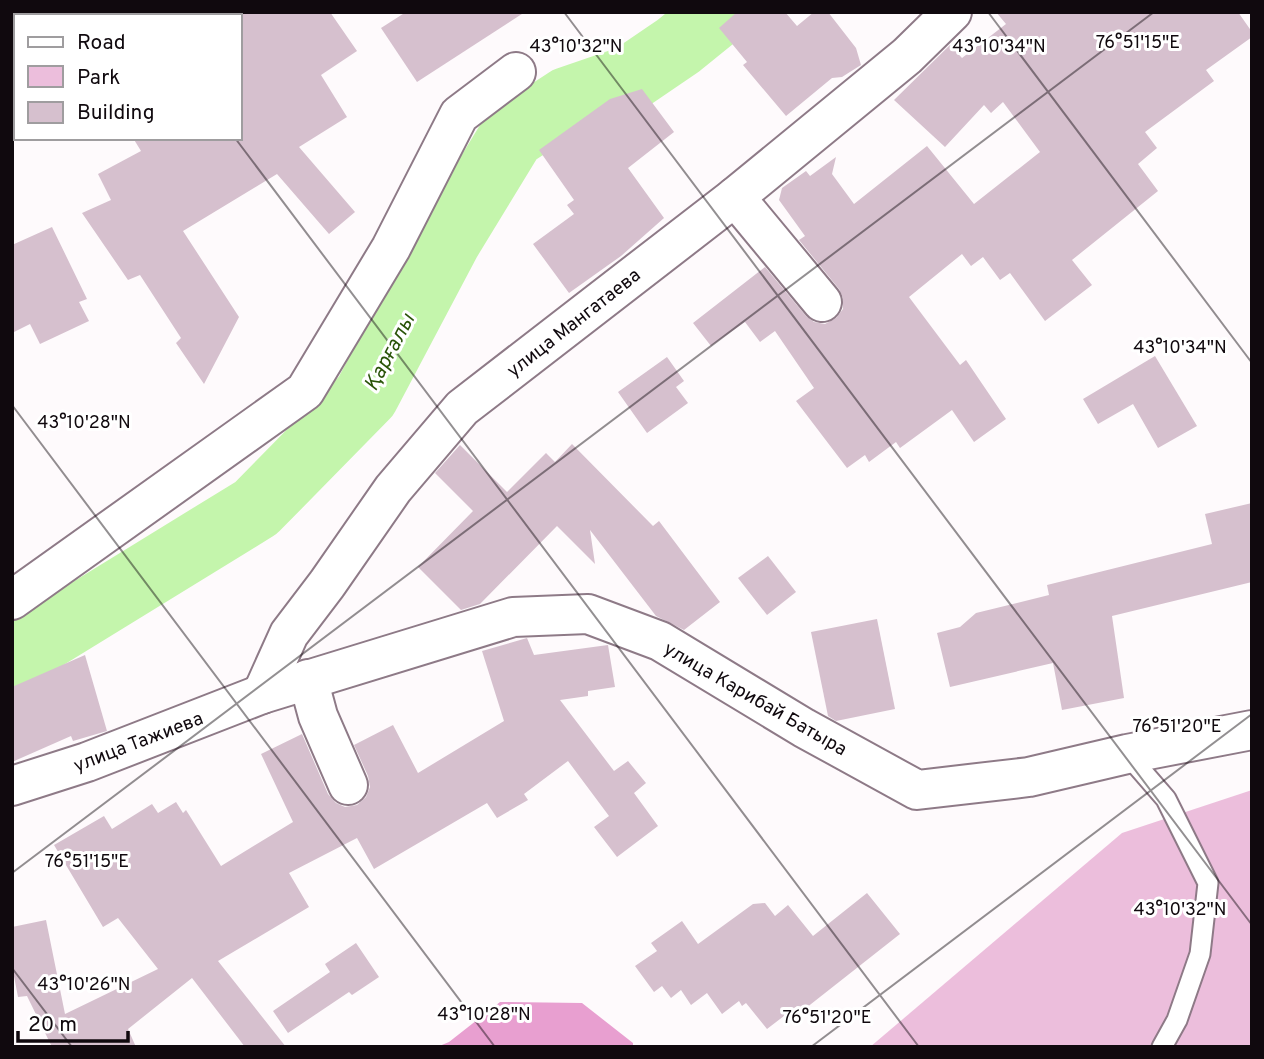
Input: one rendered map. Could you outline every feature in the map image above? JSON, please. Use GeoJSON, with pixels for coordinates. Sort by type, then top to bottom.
{"type":"FeatureCollection","features":[{"type":"Feature","properties":{"kind":"street","name":"улица Мангатаева"},"geometry":{"type":"LineString","coordinates":[[262,694],[289,634],[393,489],[462,408],[735,197],[907,56],[952,12]]}},
{"type":"Feature","properties":{"kind":"street"},"geometry":{"type":"LineString","coordinates":[[12,600],[305,391],[391,248],[459,115],[516,72]]}},
{"type":"Feature","properties":{"kind":"street"},"geometry":{"type":"LineString","coordinates":[[735,197],[822,302]]}},
{"type":"Feature","properties":{"kind":"street","name":"улица Карибай Батыра"},"geometry":{"type":"LineString","coordinates":[[262,694],[513,617],[588,614],[660,641],[804,728],[917,790],[1029,777],[1127,754],[1252,730]]}},
{"type":"Feature","properties":{"kind":"street"},"geometry":{"type":"LineString","coordinates":[[308,679],[318,716],[348,785]]}},
{"type":"Feature","properties":{"kind":"street","name":"улица Тажиева"},"geometry":{"type":"LineString","coordinates":[[12,786],[87,762],[262,694]]}},
{"type":"Feature","properties":{"kind":"lane"},"geometry":{"type":"LineString","coordinates":[[1127,754],[1167,799],[1208,883],[1200,954],[1177,1020],[1162,1047]]}},
{"type":"Feature","properties":{"kind":"green space"},"geometry":{"type":"Polygon","coordinates":[[[1252,790],[1252,1047],[870,1047],[1122,833],[1252,790]]]}},
{"type":"Feature","properties":{"kind":"shaded area"},"geometry":{"type":"Polygon","coordinates":[[[500,1002],[582,1003],[633,1043],[633,1047],[437,1047],[449,1042],[500,1002]]]}},
{"type":"Feature","properties":{"kind":"building"},"geometry":{"type":"Polygon","coordinates":[[[330,12],[357,51],[321,75],[347,117],[299,147],[355,212],[329,234],[277,174],[183,231],[239,317],[204,384],[176,343],[181,338],[140,275],[128,280],[82,213],[111,200],[98,174],[141,151],[134,140],[242,140],[240,14],[330,12]]]}},
{"type":"Feature","properties":{"kind":"building"},"geometry":{"type":"Polygon","coordinates":[[[406,12],[525,12],[417,82],[381,28],[406,12]]]}},
{"type":"Feature","properties":{"kind":"building"},"geometry":{"type":"Polygon","coordinates":[[[737,12],[785,12],[797,26],[814,12],[828,12],[856,48],[861,65],[842,77],[832,78],[786,116],[743,65],[747,62],[719,28],[737,12]]]}},
{"type":"Feature","properties":{"kind":"building"},"geometry":{"type":"Polygon","coordinates":[[[996,12],[1238,12],[1252,32],[1252,37],[1206,70],[1214,81],[1145,132],[1157,148],[1138,164],[1158,191],[1072,260],[1092,285],[1045,321],[1010,273],[1000,280],[983,257],[971,266],[962,254],[909,297],[960,365],[966,360],[1006,419],[974,442],[952,410],[900,448],[896,442],[869,462],[865,455],[847,468],[796,401],[814,388],[775,331],[760,342],[745,322],[711,346],[693,323],[765,267],[814,322],[825,324],[836,318],[843,309],[843,298],[839,289],[799,240],[805,236],[779,200],[782,188],[806,171],[810,176],[836,157],[832,174],[854,204],[927,146],[974,204],[1040,152],[1003,102],[991,113],[984,105],[945,147],[894,100],[950,45],[962,58],[1006,24],[996,12]]]}},
{"type":"Feature","properties":{"kind":"building"},"geometry":{"type":"Polygon","coordinates":[[[642,89],[674,132],[628,168],[664,218],[621,256],[569,293],[533,244],[574,214],[567,205],[574,200],[539,150],[610,99],[642,89]]]}},
{"type":"Feature","properties":{"kind":"building"},"geometry":{"type":"Polygon","coordinates":[[[52,227],[87,299],[79,302],[89,321],[40,344],[30,324],[12,333],[12,245],[52,227]]]}},
{"type":"Feature","properties":{"kind":"building"},"geometry":{"type":"Polygon","coordinates":[[[1155,356],[1197,426],[1158,448],[1133,404],[1098,424],[1083,399],[1155,356]]]}},
{"type":"Feature","properties":{"kind":"building"},"geometry":{"type":"Polygon","coordinates":[[[667,357],[684,381],[676,387],[688,403],[647,433],[618,392],[667,357]]]}},
{"type":"Feature","properties":{"kind":"building"},"geometry":{"type":"Polygon","coordinates":[[[572,444],[653,526],[659,521],[720,602],[684,630],[656,616],[590,530],[595,564],[557,526],[480,604],[461,610],[418,567],[473,511],[435,473],[460,445],[507,492],[546,453],[555,462],[572,444]]]}},
{"type":"Feature","properties":{"kind":"building"},"geometry":{"type":"Polygon","coordinates":[[[1252,503],[1252,582],[1112,616],[1124,698],[1062,710],[1053,663],[950,687],[937,633],[960,627],[976,613],[1049,595],[1047,585],[1212,544],[1205,514],[1252,503]]]}},
{"type":"Feature","properties":{"kind":"building"},"geometry":{"type":"Polygon","coordinates":[[[768,556],[796,592],[767,615],[738,578],[768,556]]]}},
{"type":"Feature","properties":{"kind":"building"},"geometry":{"type":"Polygon","coordinates":[[[877,619],[895,709],[836,721],[828,716],[811,632],[877,619]]]}},
{"type":"Feature","properties":{"kind":"building"},"geometry":{"type":"Polygon","coordinates":[[[527,638],[534,655],[608,645],[615,687],[588,691],[588,696],[560,700],[614,771],[628,761],[646,783],[634,793],[658,826],[617,857],[594,827],[609,816],[568,761],[524,794],[528,800],[497,818],[487,803],[374,869],[357,838],[289,873],[309,907],[218,961],[286,1047],[245,1047],[192,978],[128,1029],[136,1047],[52,1047],[27,996],[18,997],[12,966],[12,927],[46,920],[65,1014],[158,969],[118,918],[103,927],[54,845],[104,816],[112,829],[152,804],[158,813],[176,802],[183,813],[186,810],[221,866],[293,822],[261,754],[302,734],[328,794],[336,803],[345,807],[357,805],[366,797],[370,787],[354,745],[393,725],[418,773],[504,721],[482,651],[527,638]]]}},
{"type":"Feature","properties":{"kind":"building"},"geometry":{"type":"Polygon","coordinates":[[[85,655],[107,731],[73,741],[71,736],[12,762],[12,687],[85,655]]]}},
{"type":"Feature","properties":{"kind":"building"},"geometry":{"type":"Polygon","coordinates":[[[867,893],[900,934],[806,1008],[797,1006],[767,1029],[746,1003],[742,1006],[739,1001],[722,1014],[707,993],[691,1005],[681,990],[671,998],[662,986],[654,992],[635,966],[657,951],[651,943],[682,921],[698,944],[753,904],[765,903],[775,916],[788,905],[813,936],[867,893]]]}},
{"type":"Feature","properties":{"kind":"building"},"geometry":{"type":"Polygon","coordinates":[[[356,943],[379,977],[352,995],[349,992],[288,1033],[273,1011],[330,972],[325,964],[356,943]]]}},
{"type":"Feature","properties":{"kind":"waterway","name":"Қарғалы"},"geometry":{"type":"LineString","coordinates":[[12,658],[256,508],[366,396],[448,241],[512,136],[567,100],[631,78],[678,46],[720,12]]}}]}
